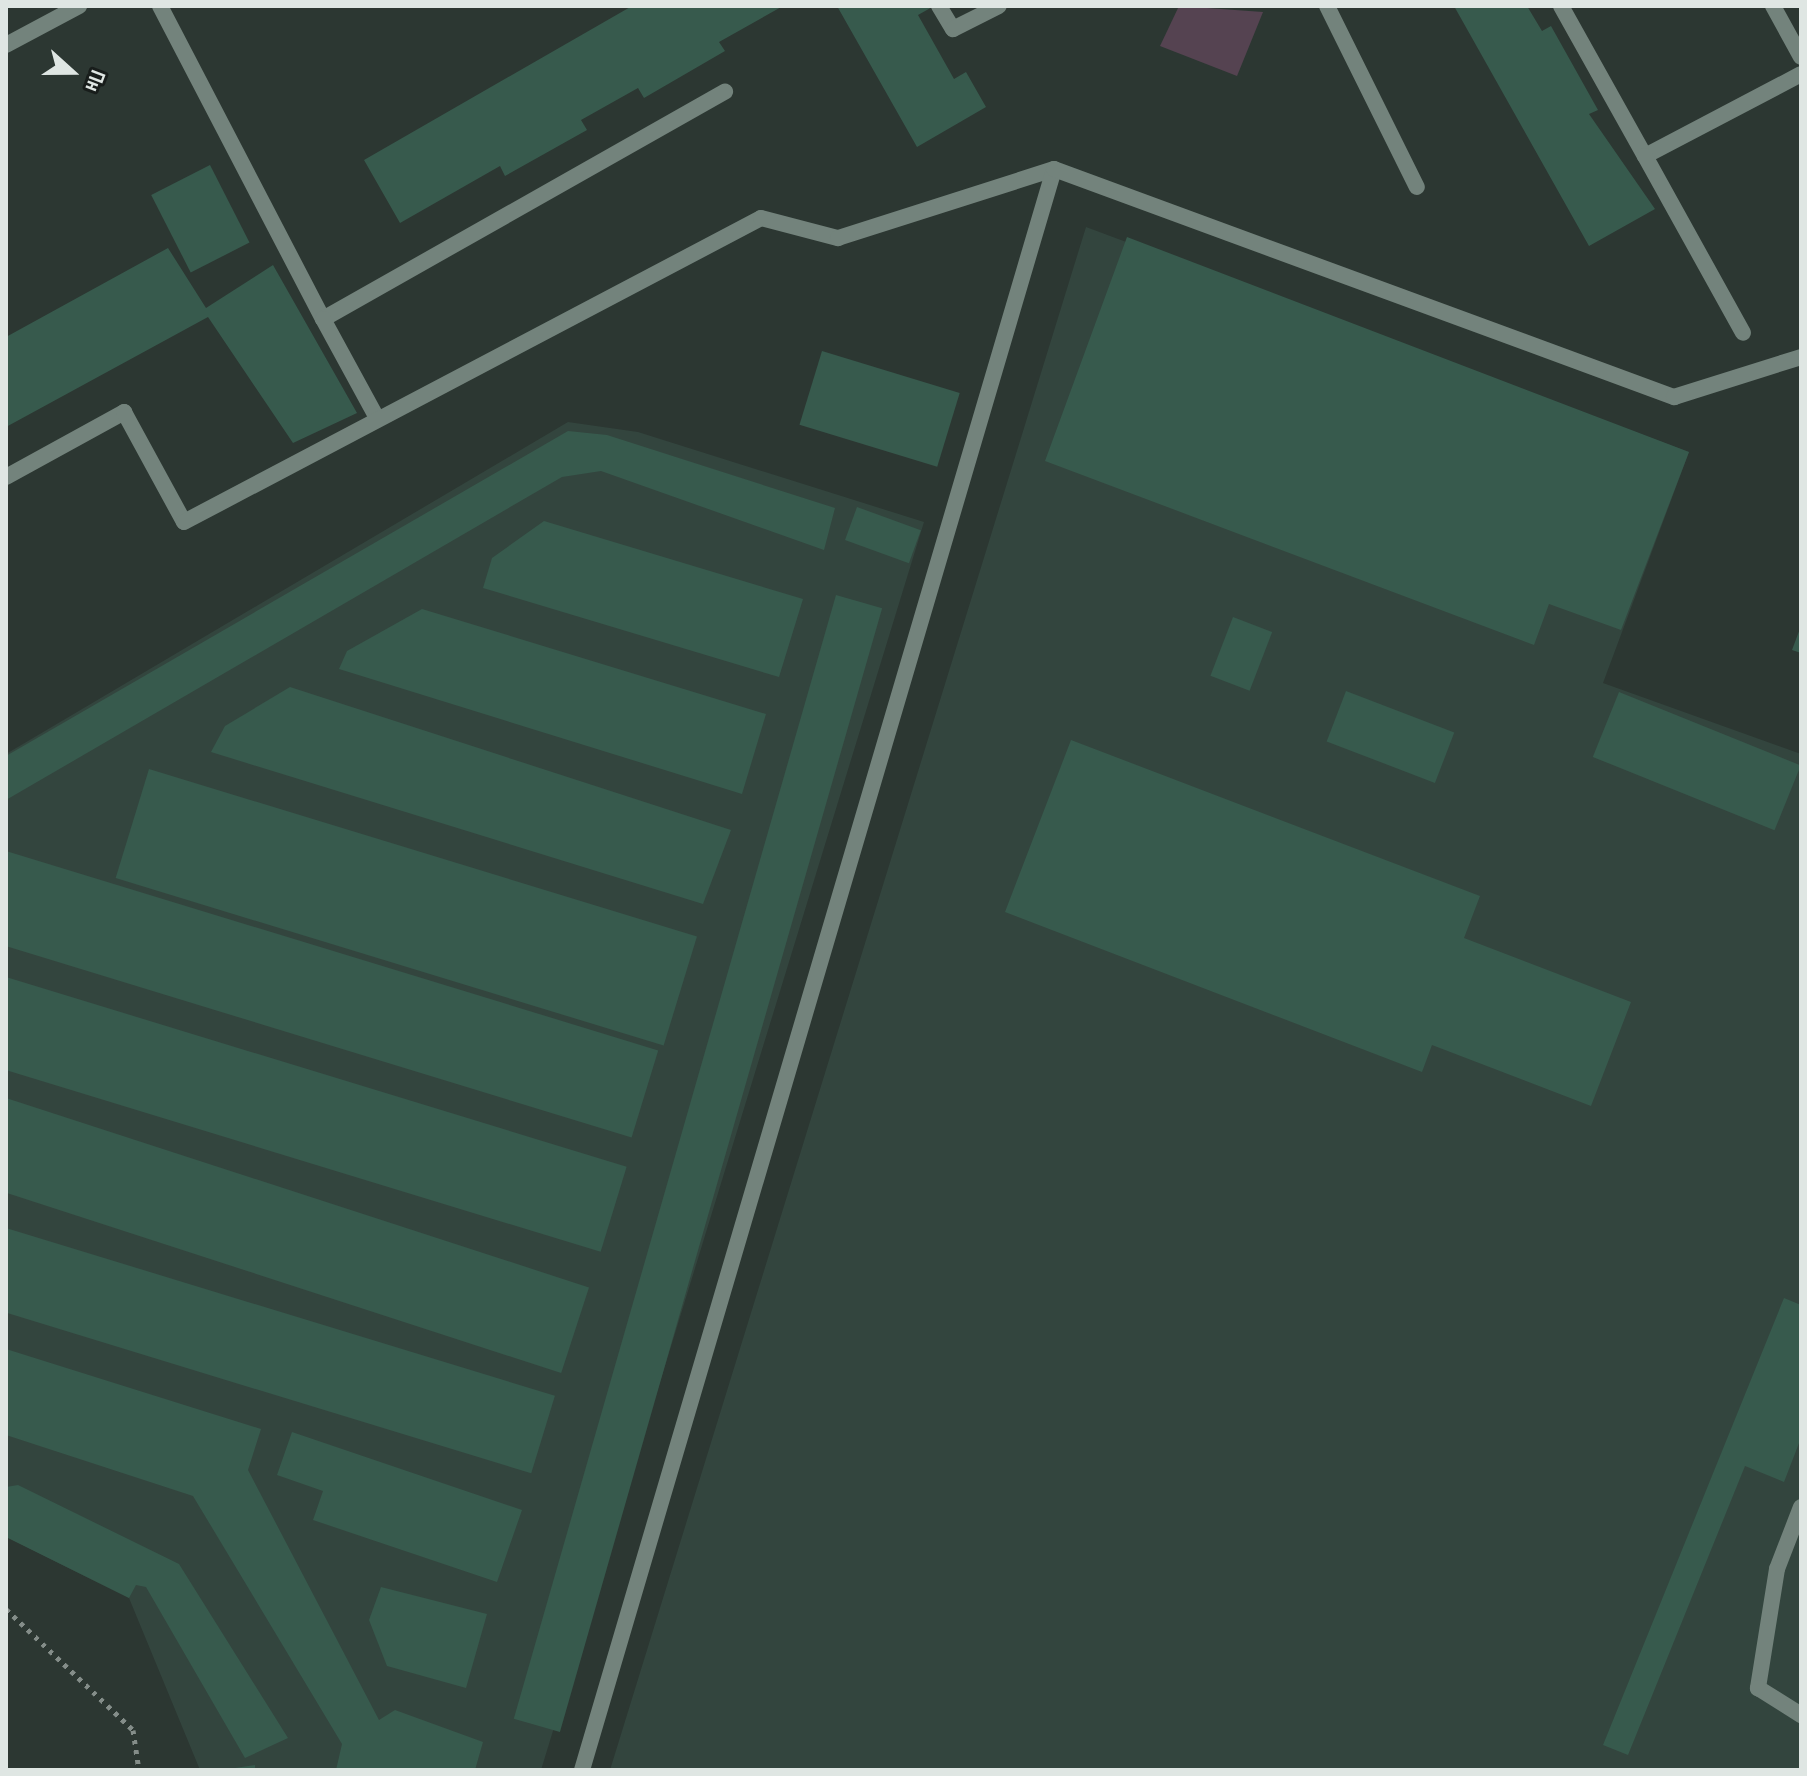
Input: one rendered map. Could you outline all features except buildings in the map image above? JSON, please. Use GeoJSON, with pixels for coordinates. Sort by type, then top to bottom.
{"type":"FeatureCollection","features":[{"type":"Feature","properties":{"kind":"street"},"geometry":{"type":"LineString","coordinates":[[6,45],[79,6]]}},
{"type":"Feature","properties":{"kind":"street"},"geometry":{"type":"LineString","coordinates":[[160,6],[377,418]]}},
{"type":"Feature","properties":{"kind":"street"},"geometry":{"type":"LineString","coordinates":[[939,6],[953,29],[999,6]]}},
{"type":"Feature","properties":{"kind":"street"},"geometry":{"type":"LineString","coordinates":[[1327,6],[1417,187]]}},
{"type":"Feature","properties":{"kind":"street"},"geometry":{"type":"LineString","coordinates":[[1561,6],[1743,333]]}},
{"type":"Feature","properties":{"kind":"street"},"geometry":{"type":"LineString","coordinates":[[1773,6],[1801,57]]}},
{"type":"Feature","properties":{"kind":"street"},"geometry":{"type":"LineString","coordinates":[[1645,156],[1801,74]]}},
{"type":"Feature","properties":{"kind":"street"},"geometry":{"type":"LineString","coordinates":[[323,319],[725,92]]}},
{"type":"Feature","properties":{"kind":"street"},"geometry":{"type":"LineString","coordinates":[[6,477],[124,412],[184,522],[761,218],[838,238],[1054,169],[1674,397],[1801,357]]}},
{"type":"Feature","properties":{"kind":"street"},"geometry":{"type":"LineString","coordinates":[[582,1770],[1054,169]]}},
{"type":"Feature","properties":{"kind":"street"},"geometry":{"type":"LineString","coordinates":[[1801,1507],[1777,1569],[1758,1688],[1801,1715]]}},
{"type":"Feature","properties":{"kind":"path"},"geometry":{"type":"LineString","coordinates":[[6,1609],[133,1730],[139,1770]]}},
{"type":"Feature","properties":{"kind":"shaded area"},"geometry":{"type":"Polygon","coordinates":[[[1179,6],[1263,12],[1237,76],[1160,46],[1179,6]]]}},
{"type":"Feature","properties":{"kind":"shaded area"},"geometry":{"type":"Polygon","coordinates":[[[1086,227],[1689,452],[1603,683],[1801,754],[1801,1770],[610,1770],[1086,227]]]}},
{"type":"Feature","properties":{"kind":"shaded area"},"geometry":{"type":"Polygon","coordinates":[[[568,422],[638,432],[924,522],[541,1770],[200,1770],[129,1598],[6,1537],[6,754],[568,422]]]}}]}
